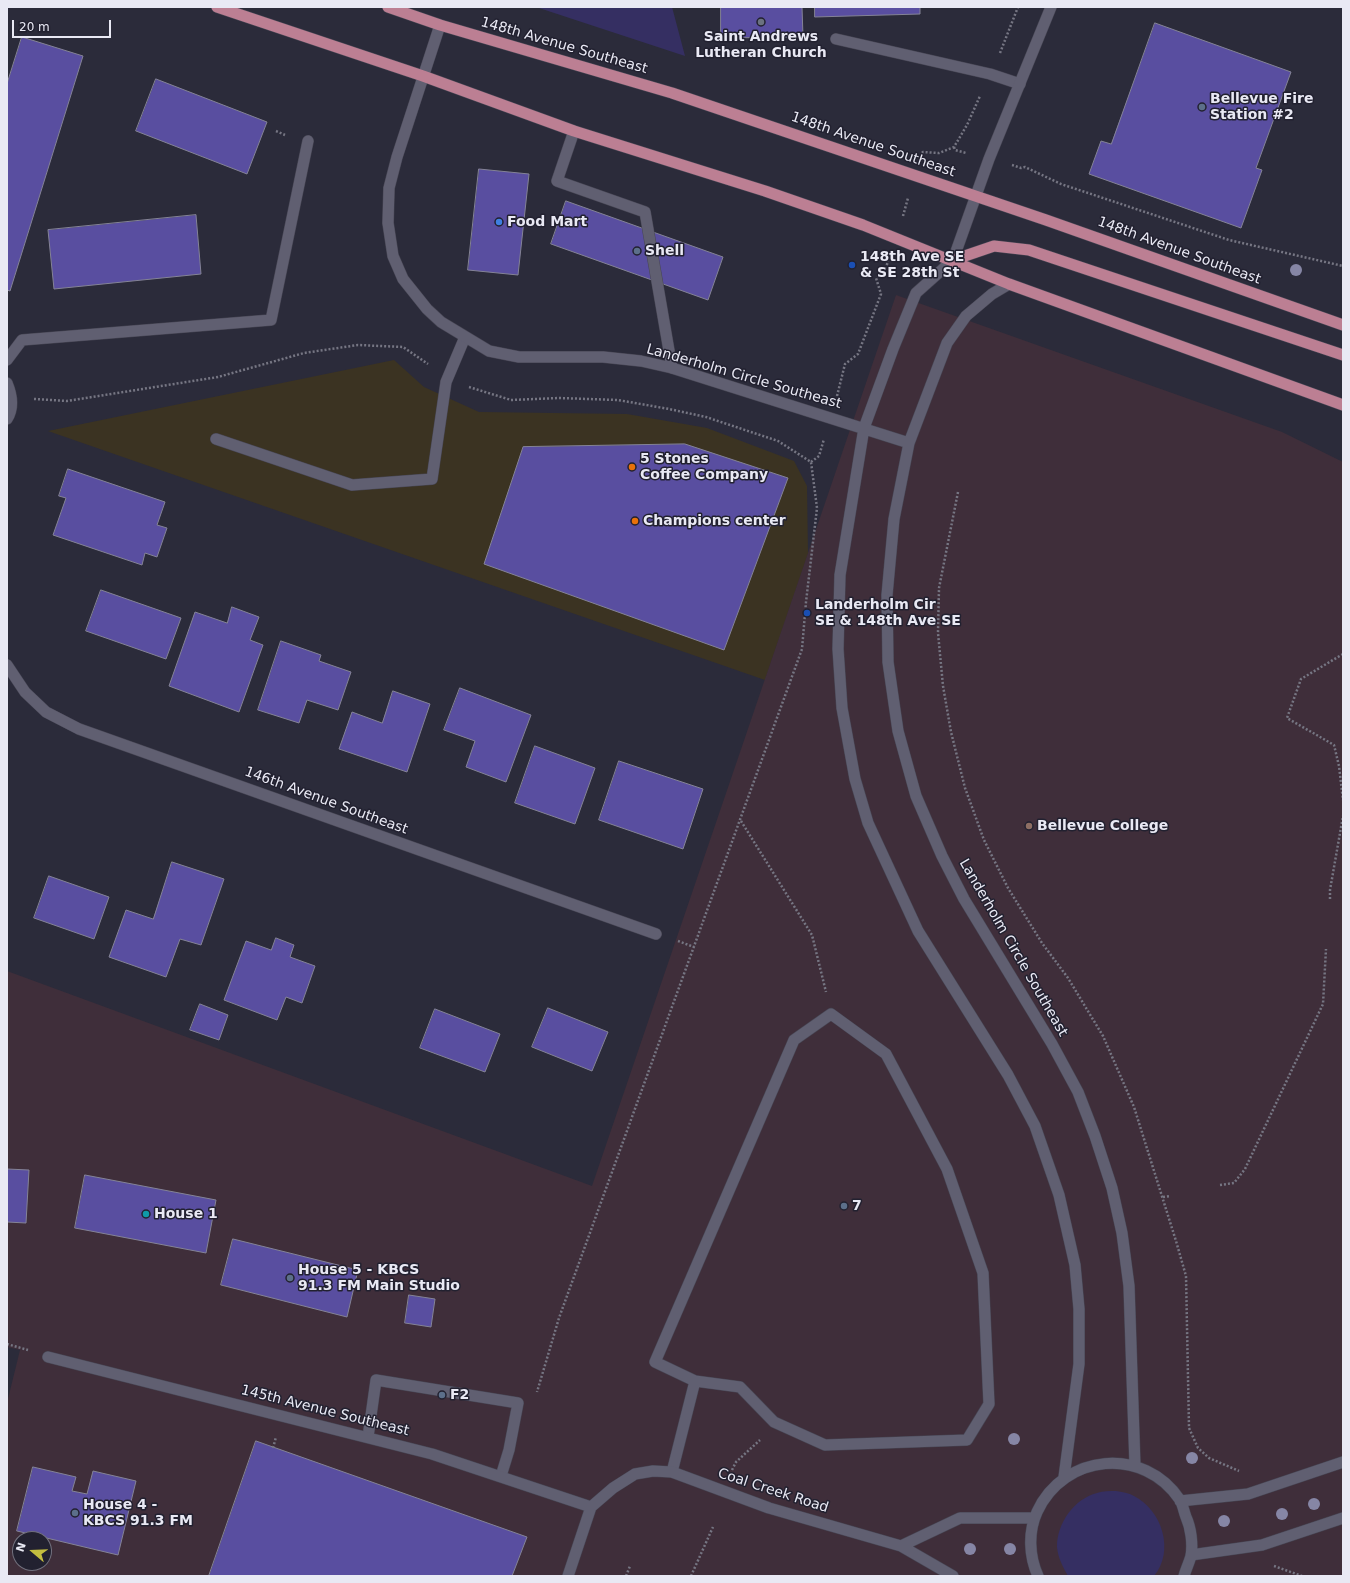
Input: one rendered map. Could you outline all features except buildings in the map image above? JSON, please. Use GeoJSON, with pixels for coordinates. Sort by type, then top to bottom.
{"type":"FeatureCollection","features":[{"type":"Feature","properties":{"kind":"main road"},"geometry":{"type":"LineString","coordinates":[[218,7],[423,76],[574,131],[766,191],[896,237],[1009,284],[1343,405]]}},
{"type":"Feature","properties":{"kind":"main road","name":"148th Avenue Southeast"},"geometry":{"type":"LineString","coordinates":[[388,7],[440,25],[672,93],[976,196],[1343,325]]}},
{"type":"Feature","properties":{"kind":"main road"},"geometry":{"type":"LineString","coordinates":[[953,260],[994,246],[1029,250],[1343,355]]}},
{"type":"Feature","properties":{"kind":"street"},"geometry":{"type":"LineString","coordinates":[[1051,7],[976,196],[953,260],[916,293],[893,349],[864,428],[840,574],[838,649],[842,708],[855,779],[868,823],[918,931],[1008,1075],[1034,1126],[1059,1195],[1075,1265],[1079,1309],[1079,1364],[1064,1477]]}},
{"type":"Feature","properties":{"kind":"street","name":"Landerholm Circle Southeast"},"geometry":{"type":"LineString","coordinates":[[440,25],[397,157],[391,182],[388,223],[393,256],[403,280],[440,322],[489,351],[519,357],[603,357],[641,361],[672,368],[910,443],[894,519],[887,595],[888,662],[898,732],[916,796],[942,856],[964,899],[1052,1044],[1078,1092],[1110,1181],[1122,1233],[1129,1286],[1135,1466]]}},
{"type":"Feature","properties":{"kind":"street"},"geometry":{"type":"LineString","coordinates":[[836,40],[990,74],[1020,84]]}},
{"type":"Feature","properties":{"kind":"street"},"geometry":{"type":"LineString","coordinates":[[574,131],[557,181],[646,212],[672,368]]}},
{"type":"Feature","properties":{"kind":"street"},"geometry":{"type":"LineString","coordinates":[[7,360],[22,340],[271,320],[308,141]]}},
{"type":"Feature","properties":{"kind":"street"},"geometry":{"type":"LineString","coordinates":[[910,443],[947,343],[966,316],[992,294],[1009,284]]}},
{"type":"Feature","properties":{"kind":"street"},"geometry":{"type":"LineString","coordinates":[[216,439],[352,485],[432,479],[448,377],[465,337]]}},
{"type":"Feature","properties":{"kind":"street"},"geometry":{"type":"LineString","coordinates":[[7,383],[12,398],[10,414],[7,419]]}},
{"type":"Feature","properties":{"kind":"street","name":"146th Avenue Southeast"},"geometry":{"type":"LineString","coordinates":[[7,665],[25,692],[46,712],[79,729],[656,934]]}},
{"type":"Feature","properties":{"kind":"street"},"geometry":{"type":"LineString","coordinates":[[831,1014],[886,1054],[947,1169],[983,1273],[989,1404],[967,1440],[826,1445],[774,1422],[740,1387],[695,1381],[655,1362],[794,1040],[831,1014]]}},
{"type":"Feature","properties":{"kind":"street","name":"145th Avenue Southeast"},"geometry":{"type":"LineString","coordinates":[[48,1357],[432,1454],[591,1507]]}},
{"type":"Feature","properties":{"kind":"street"},"geometry":{"type":"LineString","coordinates":[[368,1437],[376,1380],[518,1403],[501,1476]]}},
{"type":"Feature","properties":{"kind":"street"},"geometry":{"type":"LineString","coordinates":[[672,1472],[695,1381]]}},
{"type":"Feature","properties":{"kind":"street"},"geometry":{"type":"LineString","coordinates":[[1038,1576],[1034,1566],[1030,1542],[1034,1518],[1041,1502],[1064,1477],[1086,1466],[1110,1462],[1135,1466],[1153,1474],[1168,1486],[1180,1501],[1190,1527],[1191,1555],[1184,1576]]}},
{"type":"Feature","properties":{"kind":"street"},"geometry":{"type":"LineString","coordinates":[[1180,1501],[1248,1494],[1343,1462]]}},
{"type":"Feature","properties":{"kind":"street","name":"Coal Creek Road"},"geometry":{"type":"LineString","coordinates":[[591,1507],[613,1488],[635,1474],[653,1471],[672,1472],[770,1508],[901,1546],[953,1576]]}},
{"type":"Feature","properties":{"kind":"street"},"geometry":{"type":"LineString","coordinates":[[568,1576],[591,1507]]}},
{"type":"Feature","properties":{"kind":"street"},"geometry":{"type":"LineString","coordinates":[[901,1546],[960,1518],[1034,1518]]}},
{"type":"Feature","properties":{"kind":"street"},"geometry":{"type":"LineString","coordinates":[[1191,1555],[1262,1545],[1343,1518]]}},
{"type":"Feature","properties":{"kind":"path"},"geometry":{"type":"LineString","coordinates":[[1021,168],[1026,167],[1060,184],[1229,240],[1343,266]]}},
{"type":"Feature","properties":{"kind":"path"},"geometry":{"type":"LineString","coordinates":[[843,375],[845,364],[858,354],[881,294],[876,278],[885,272]]}},
{"type":"Feature","properties":{"kind":"path"},"geometry":{"type":"LineString","coordinates":[[12,398],[67,402],[218,377],[304,353],[358,345],[403,347],[448,377],[473,389],[511,400],[559,398],[618,400],[706,418],[778,441],[812,462]]}},
{"type":"Feature","properties":{"kind":"path"},"geometry":{"type":"LineString","coordinates":[[812,462],[819,456]]}},
{"type":"Feature","properties":{"kind":"path"},"geometry":{"type":"LineString","coordinates":[[535,1399],[559,1318],[802,649],[817,508],[812,462]]}},
{"type":"Feature","properties":{"kind":"path"},"geometry":{"type":"LineString","coordinates":[[958,492],[939,588],[938,633],[943,686],[951,732],[965,788],[984,840],[1008,888],[1042,943],[1068,978],[1103,1036],[1134,1107],[1186,1276],[1189,1428],[1198,1448],[1209,1458],[1240,1472],[1242,1477]]}},
{"type":"Feature","properties":{"kind":"path"},"geometry":{"type":"LineString","coordinates":[[1343,654],[1301,679],[1286,718],[1334,745],[1339,766],[1343,800]]}},
{"type":"Feature","properties":{"kind":"path"},"geometry":{"type":"LineString","coordinates":[[1330,899],[1330,890],[1343,816]]}},
{"type":"Feature","properties":{"kind":"path"},"geometry":{"type":"LineString","coordinates":[[740,820],[812,935],[831,1014]]}},
{"type":"Feature","properties":{"kind":"path"},"geometry":{"type":"LineString","coordinates":[[1220,1185],[1234,1183],[1245,1169],[1323,1004],[1326,949]]}},
{"type":"Feature","properties":{"kind":"path"},"geometry":{"type":"LineString","coordinates":[[1163,1198],[1170,1196]]}},
{"type":"Feature","properties":{"kind":"path"},"geometry":{"type":"LineString","coordinates":[[732,1471],[736,1462],[761,1439],[774,1422]]}},
{"type":"Feature","properties":{"kind":"path"},"geometry":{"type":"LineString","coordinates":[[691,1576],[713,1527]]}},
{"type":"Feature","properties":{"kind":"path"},"geometry":{"type":"LineString","coordinates":[[1267,1564],[1302,1576]]}},
{"type":"Feature","properties":{"kind":"path"},"geometry":{"type":"LineString","coordinates":[[626,1576],[630,1566]]}},
{"type":"Feature","properties":{"kind":"shaded area"},"geometry":{"type":"Polygon","coordinates":[[[536,7],[672,7],[685,56],[536,7]]]}},
{"type":"Feature","properties":{"kind":"shaded area","name":"Bellevue College"},"geometry":{"type":"Polygon","coordinates":[[[896,295],[1282,432],[1343,462],[1343,1576],[7,1576],[7,1403],[20,1350],[7,1347],[7,971],[592,1186],[896,295]]]}},
{"type":"Feature","properties":{"kind":"shaded area"},"geometry":{"type":"Polygon","coordinates":[[[394,360],[424,387],[479,412],[627,414],[707,428],[794,461],[807,486],[808,554],[765,680],[48,431],[394,360]]]}},
{"type":"Feature","properties":{"kind":"shaded area"},"geometry":{"type":"Polygon","coordinates":[[[1116,1491],[1130,1494],[1144,1502],[1158,1521],[1164,1543],[1164,1555],[1160,1566],[1154,1576],[1068,1576],[1060,1559],[1057,1547],[1060,1529],[1068,1513],[1074,1506],[1089,1496],[1102,1492],[1116,1491]]]}},
{"type":"Feature","properties":{"kind":"place","name":"Saint Andrews Lutheran Church"},"geometry":{"type":"Point","coordinates":[761,22]}},
{"type":"Feature","properties":{"kind":"place","name":"Bellevue Fire Station #2"},"geometry":{"type":"Point","coordinates":[1202,107]}},
{"type":"Feature","properties":{"kind":"place","name":"Food Mart"},"geometry":{"type":"Point","coordinates":[499,222]}},
{"type":"Feature","properties":{"kind":"place","name":"Shell"},"geometry":{"type":"Point","coordinates":[637,251]}},
{"type":"Feature","properties":{"kind":"place","name":"148th Ave SE & SE 28th St"},"geometry":{"type":"Point","coordinates":[852,265]}},
{"type":"Feature","properties":{"kind":"place","name":"5 Stones Coffee Company"},"geometry":{"type":"Point","coordinates":[632,467]}},
{"type":"Feature","properties":{"kind":"place","name":"Champions center"},"geometry":{"type":"Point","coordinates":[635,521]}},
{"type":"Feature","properties":{"kind":"place","name":"Landerholm Cir SE & 148th Ave SE"},"geometry":{"type":"Point","coordinates":[807,613]}},
{"type":"Feature","properties":{"kind":"place","name":"Bellevue College"},"geometry":{"type":"Point","coordinates":[1029,826]}},
{"type":"Feature","properties":{"kind":"place","name":"7"},"geometry":{"type":"Point","coordinates":[844,1206]}},
{"type":"Feature","properties":{"kind":"place","name":"House 1"},"geometry":{"type":"Point","coordinates":[146,1214]}},
{"type":"Feature","properties":{"kind":"place","name":"House 5 - KBCS 91.3 FM Main Studio"},"geometry":{"type":"Point","coordinates":[290,1278]}},
{"type":"Feature","properties":{"kind":"place","name":"F2"},"geometry":{"type":"Point","coordinates":[442,1395]}},
{"type":"Feature","properties":{"kind":"place","name":"House 4 - KBCS 91.3 FM"},"geometry":{"type":"Point","coordinates":[75,1513]}}]}
